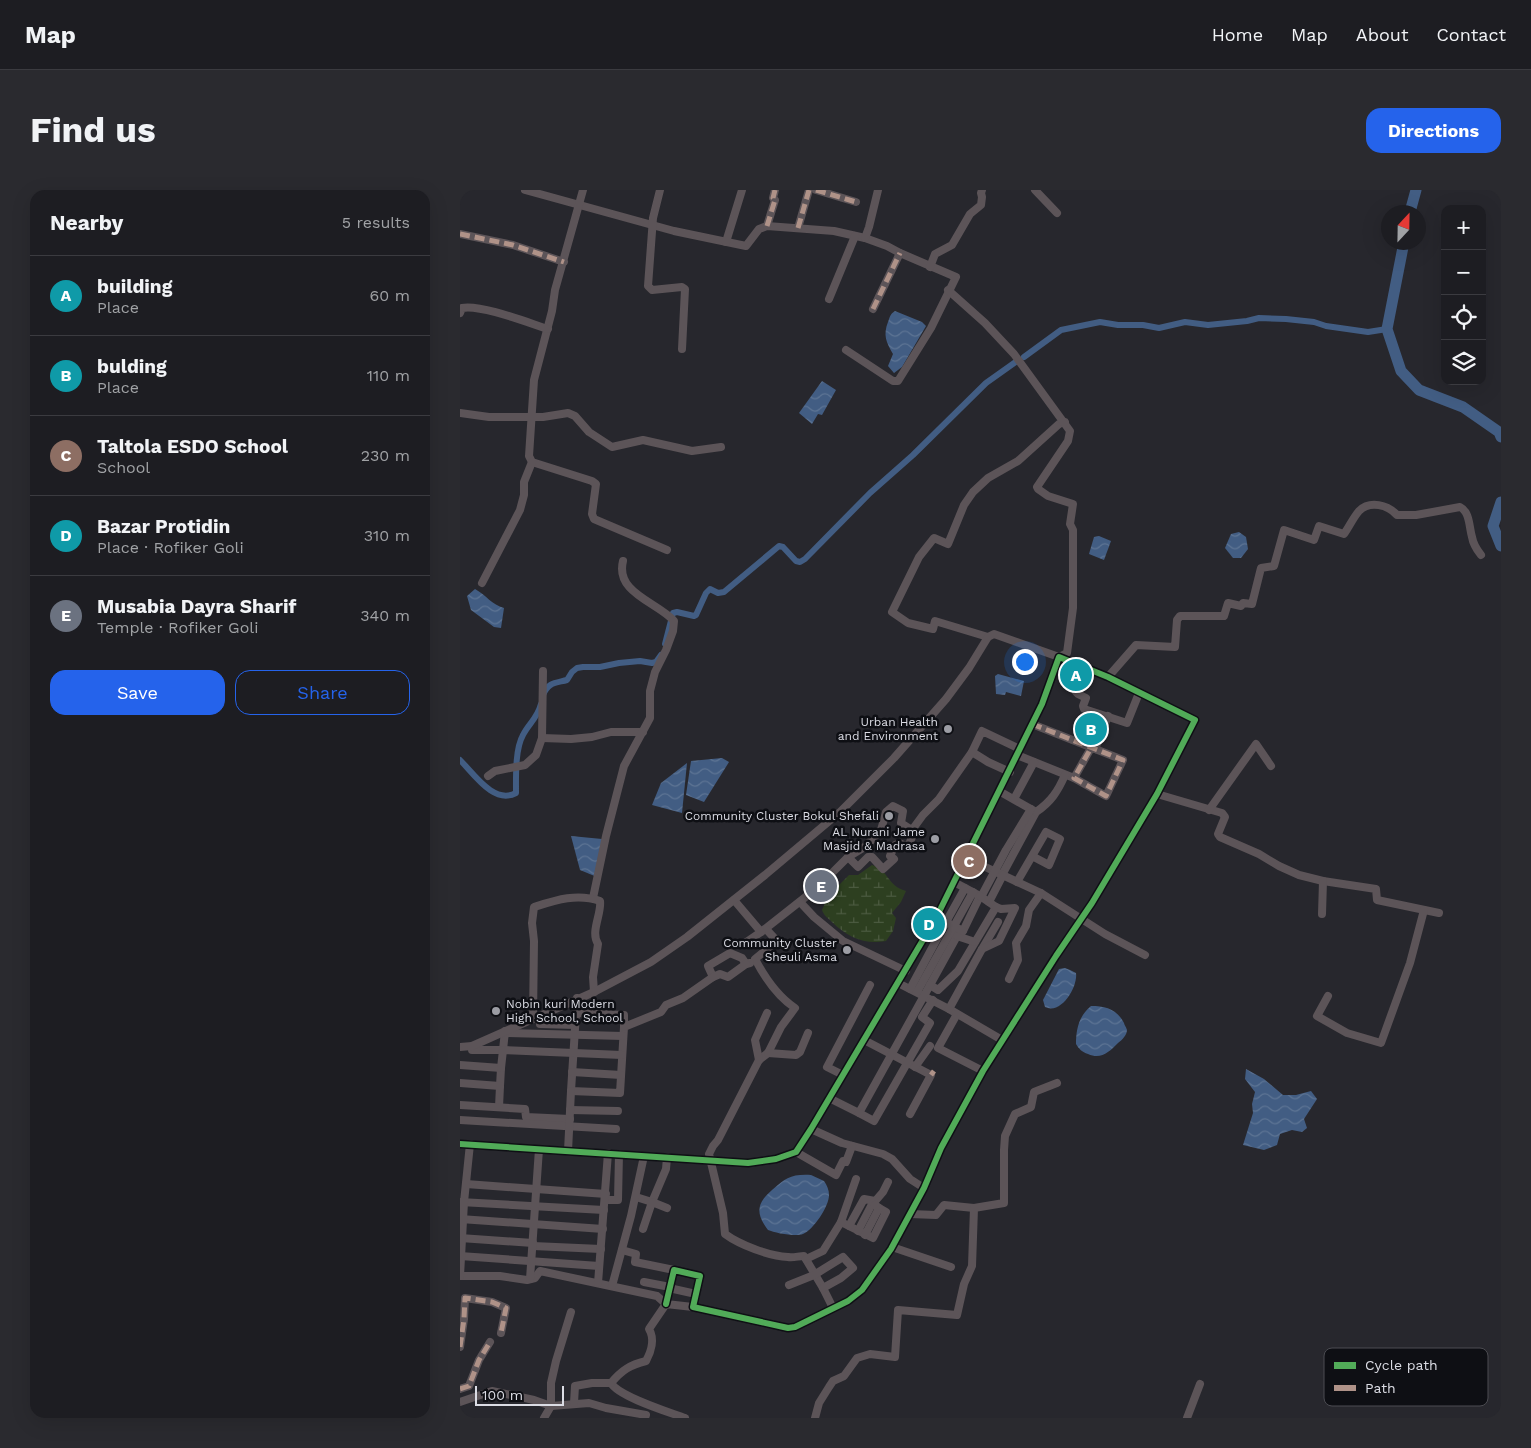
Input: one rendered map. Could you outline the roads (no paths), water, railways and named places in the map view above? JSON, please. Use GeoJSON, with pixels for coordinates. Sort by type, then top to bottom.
{"type":"FeatureCollection","features":[{"type":"Feature","properties":{"kind":"street"},"geometry":{"type":"LineString","coordinates":[[525,190],[653,226],[746,246],[758,229],[768,226],[834,231],[865,238],[887,246],[930,267],[956,277],[931,328],[898,381],[894,381],[846,350]]}},
{"type":"Feature","properties":{"kind":"street"},"geometry":{"type":"LineString","coordinates":[[583,190],[564,262],[553,295],[548,329],[534,380],[529,456],[532,462],[594,482],[596,484],[592,514],[594,519],[667,550]]}},
{"type":"Feature","properties":{"kind":"street"},"geometry":{"type":"LineString","coordinates":[[660,190],[654,209],[648,286],[652,290],[682,287],[685,289],[682,349]]}},
{"type":"Feature","properties":{"kind":"street"},"geometry":{"type":"LineString","coordinates":[[726,242],[742,190]]}},
{"type":"Feature","properties":{"kind":"street"},"geometry":{"type":"LineString","coordinates":[[768,226],[775,200],[772,198],[775,190]]}},
{"type":"Feature","properties":{"kind":"street"},"geometry":{"type":"LineString","coordinates":[[798,228],[809,190]]}},
{"type":"Feature","properties":{"kind":"street"},"geometry":{"type":"LineString","coordinates":[[816,190],[856,202]]}},
{"type":"Feature","properties":{"kind":"street"},"geometry":{"type":"LineString","coordinates":[[865,238],[878,190]]}},
{"type":"Feature","properties":{"kind":"street"},"geometry":{"type":"LineString","coordinates":[[930,267],[935,254],[952,245],[970,214],[981,205],[982,190]]}},
{"type":"Feature","properties":{"kind":"street"},"geometry":{"type":"LineString","coordinates":[[1035,190],[1057,213]]}},
{"type":"Feature","properties":{"kind":"street"},"geometry":{"type":"LineString","coordinates":[[460,234],[513,245],[564,262]]}},
{"type":"Feature","properties":{"kind":"street"},"geometry":{"type":"LineString","coordinates":[[829,298],[856,236]]}},
{"type":"Feature","properties":{"kind":"street"},"geometry":{"type":"LineString","coordinates":[[873,309],[900,253]]}},
{"type":"Feature","properties":{"kind":"street"},"geometry":{"type":"LineString","coordinates":[[460,1144],[748,1163],[776,1159],[796,1152],[906,971],[1010,772],[1042,704],[1059,656],[1067,653],[1073,608],[1073,530],[1070,524],[1073,504],[1048,496],[1037,487],[1068,441],[1070,431],[1014,354],[985,323],[948,290]]}},
{"type":"Feature","properties":{"kind":"street"},"geometry":{"type":"LineString","coordinates":[[460,313],[462,308],[465,307],[482,310],[548,329]]}},
{"type":"Feature","properties":{"kind":"street"},"geometry":{"type":"LineString","coordinates":[[460,413],[489,417],[543,417],[562,413],[572,414],[589,432],[606,444],[615,447],[643,440],[692,451],[720,447]]}},
{"type":"Feature","properties":{"kind":"street"},"geometry":{"type":"LineString","coordinates":[[988,638],[935,621],[934,629],[908,623],[892,612],[919,557],[934,538],[948,544],[964,505],[973,492],[988,478],[1018,461],[1055,428],[1065,422]]}},
{"type":"Feature","properties":{"kind":"street"},"geometry":{"type":"LineString","coordinates":[[482,583],[520,510],[524,494],[524,482],[532,462]]}},
{"type":"Feature","properties":{"kind":"street"},"geometry":{"type":"LineString","coordinates":[[1108,677],[1136,645],[1174,648],[1177,620],[1181,616],[1224,616],[1228,603],[1242,606],[1243,603],[1251,604],[1260,568],[1274,566],[1284,530],[1314,540],[1319,526],[1344,534],[1364,506],[1380,504],[1392,509],[1397,515],[1416,515],[1460,507],[1466,512],[1471,535],[1481,555]]}},
{"type":"Feature","properties":{"kind":"street"},"geometry":{"type":"LineString","coordinates":[[594,898],[606,836],[624,766],[650,718],[650,691],[655,672],[673,631],[674,621],[666,613],[648,603],[623,580],[620,570],[623,560]]}},
{"type":"Feature","properties":{"kind":"street"},"geometry":{"type":"LineString","coordinates":[[460,1047],[472,1046],[594,992],[651,962],[687,937],[840,812],[894,758],[946,698],[969,668],[988,638],[994,634],[1059,656],[1108,677],[1195,720],[1157,794],[1082,919],[1056,956],[983,1071],[941,1148],[924,1188],[892,1247],[862,1290],[848,1301],[795,1327],[788,1328],[693,1307],[666,1304],[657,1296],[540,1271],[535,1278],[530,1279],[460,1276],[462,1202],[466,1184],[470,1144]]}},
{"type":"Feature","properties":{"kind":"street"},"geometry":{"type":"LineString","coordinates":[[1088,669],[1076,692],[1086,698],[1082,708],[1123,723],[1128,723],[1139,692]]}},
{"type":"Feature","properties":{"kind":"street"},"geometry":{"type":"LineString","coordinates":[[488,776],[495,771],[525,765],[536,755],[542,738],[543,671]]}},
{"type":"Feature","properties":{"kind":"street"},"geometry":{"type":"LineString","coordinates":[[1074,778],[1093,748],[1108,716]]}},
{"type":"Feature","properties":{"kind":"street"},"geometry":{"type":"LineString","coordinates":[[848,857],[858,867],[868,857],[872,857],[883,868],[894,859],[890,856],[895,845],[899,842],[908,847],[914,832],[912,830],[923,815],[940,799],[972,752],[982,731],[1034,762],[1074,778],[1106,796],[1123,760],[1032,724]]}},
{"type":"Feature","properties":{"kind":"street"},"geometry":{"type":"LineString","coordinates":[[542,738],[571,739],[592,737],[611,732],[642,732]]}},
{"type":"Feature","properties":{"kind":"street"},"geometry":{"type":"LineString","coordinates":[[1208,810],[1256,744],[1271,766]]}},
{"type":"Feature","properties":{"kind":"street"},"geometry":{"type":"LineString","coordinates":[[972,752],[1010,772]]}},
{"type":"Feature","properties":{"kind":"street"},"geometry":{"type":"LineString","coordinates":[[1014,799],[1034,762]]}},
{"type":"Feature","properties":{"kind":"street"},"geometry":{"type":"LineString","coordinates":[[930,986],[938,990],[958,971],[975,942],[992,904],[1000,874],[1034,811],[1046,806],[1056,794],[1065,775]]}},
{"type":"Feature","properties":{"kind":"street"},"geometry":{"type":"LineString","coordinates":[[999,791],[1034,811]]}},
{"type":"Feature","properties":{"kind":"street"},"geometry":{"type":"LineString","coordinates":[[1157,794],[1222,813],[1225,817],[1218,834],[1220,837],[1259,854],[1299,875],[1323,881],[1376,888],[1376,900],[1439,913]]}},
{"type":"Feature","properties":{"kind":"street"},"geometry":{"type":"LineString","coordinates":[[745,942],[763,931],[800,902],[848,857],[866,846],[881,830],[886,812],[893,806],[903,811],[901,823],[912,830]]}},
{"type":"Feature","properties":{"kind":"street"},"geometry":{"type":"LineString","coordinates":[[1018,882],[1032,856]]}},
{"type":"Feature","properties":{"kind":"street"},"geometry":{"type":"LineString","coordinates":[[966,858],[1041,893],[1105,934],[1145,954]]}},
{"type":"Feature","properties":{"kind":"street"},"geometry":{"type":"LineString","coordinates":[[917,992],[930,986],[978,895],[1000,874]]}},
{"type":"Feature","properties":{"kind":"street"},"geometry":{"type":"LineString","coordinates":[[1322,914],[1323,881]]}},
{"type":"Feature","properties":{"kind":"street"},"geometry":{"type":"LineString","coordinates":[[954,882],[1001,908],[1015,908],[999,941],[982,949]]}},
{"type":"Feature","properties":{"kind":"street"},"geometry":{"type":"LineString","coordinates":[[860,1113],[891,1055],[946,922],[965,888]]}},
{"type":"Feature","properties":{"kind":"street"},"geometry":{"type":"LineString","coordinates":[[1009,979],[1018,960],[1016,943],[1026,926],[1029,910],[1041,893]]}},
{"type":"Feature","properties":{"kind":"street"},"geometry":{"type":"LineString","coordinates":[[534,1018],[534,941],[532,923],[534,907],[560,898],[594,898],[601,902],[595,940],[598,944],[593,977],[594,992]]}},
{"type":"Feature","properties":{"kind":"street"},"geometry":{"type":"LineString","coordinates":[[734,900],[763,931],[777,941],[755,958],[763,975],[785,1002],[795,1008],[781,1027],[768,1053],[759,1060],[709,1154],[723,1214],[725,1234],[735,1241],[774,1254],[789,1258],[803,1256],[833,1308]]}},
{"type":"Feature","properties":{"kind":"street"},"geometry":{"type":"LineString","coordinates":[[800,902],[814,917],[843,941],[906,971]]}},
{"type":"Feature","properties":{"kind":"street"},"geometry":{"type":"LineString","coordinates":[[1328,996],[1317,1016],[1347,1033],[1381,1043],[1410,963],[1424,910]]}},
{"type":"Feature","properties":{"kind":"street"},"geometry":{"type":"LineString","coordinates":[[946,922],[957,932],[975,942]]}},
{"type":"Feature","properties":{"kind":"street"},"geometry":{"type":"LineString","coordinates":[[949,1009],[998,922]]}},
{"type":"Feature","properties":{"kind":"street"},"geometry":{"type":"LineString","coordinates":[[917,992],[957,932]]}},
{"type":"Feature","properties":{"kind":"street"},"geometry":{"type":"LineString","coordinates":[[713,977],[708,966],[730,953],[742,958],[746,964]]}},
{"type":"Feature","properties":{"kind":"street"},"geometry":{"type":"LineString","coordinates":[[624,1027],[661,1012],[666,1005],[683,998],[713,977],[720,974],[728,976],[746,964],[756,961]]}},
{"type":"Feature","properties":{"kind":"street"},"geometry":{"type":"LineString","coordinates":[[898,983],[933,1000],[1002,1040]]}},
{"type":"Feature","properties":{"kind":"street"},"geometry":{"type":"LineString","coordinates":[[843,1075],[827,1067],[870,985]]}},
{"type":"Feature","properties":{"kind":"street"},"geometry":{"type":"LineString","coordinates":[[568,1151],[577,998]]}},
{"type":"Feature","properties":{"kind":"street"},"geometry":{"type":"LineString","coordinates":[[911,1066],[930,1023],[922,1017],[933,1000]]}},
{"type":"Feature","properties":{"kind":"street"},"geometry":{"type":"LineString","coordinates":[[571,1091],[620,1093],[624,1027],[624,1015],[575,1013]]}},
{"type":"Feature","properties":{"kind":"street"},"geometry":{"type":"LineString","coordinates":[[759,1060],[756,1040],[767,1013]]}},
{"type":"Feature","properties":{"kind":"street"},"geometry":{"type":"LineString","coordinates":[[957,1014],[938,1048],[983,1071]]}},
{"type":"Feature","properties":{"kind":"street"},"geometry":{"type":"LineString","coordinates":[[540,1024],[575,1025]]}},
{"type":"Feature","properties":{"kind":"street"},"geometry":{"type":"LineString","coordinates":[[504,1032],[623,1036]]}},
{"type":"Feature","properties":{"kind":"street"},"geometry":{"type":"LineString","coordinates":[[499,1107],[504,1032]]}},
{"type":"Feature","properties":{"kind":"street"},"geometry":{"type":"LineString","coordinates":[[768,1053],[796,1055],[800,1052],[808,1034]]}},
{"type":"Feature","properties":{"kind":"street"},"geometry":{"type":"LineString","coordinates":[[864,1040],[911,1066],[932,1073],[910,1114]]}},
{"type":"Feature","properties":{"kind":"street"},"geometry":{"type":"LineString","coordinates":[[472,1046],[472,1050],[622,1055]]}},
{"type":"Feature","properties":{"kind":"street"},"geometry":{"type":"LineString","coordinates":[[829,1098],[874,1121],[911,1066],[930,1046]]}},
{"type":"Feature","properties":{"kind":"street"},"geometry":{"type":"LineString","coordinates":[[460,1065],[501,1068]]}},
{"type":"Feature","properties":{"kind":"street"},"geometry":{"type":"LineString","coordinates":[[572,1072],[621,1074]]}},
{"type":"Feature","properties":{"kind":"street"},"geometry":{"type":"LineString","coordinates":[[460,1083],[500,1086]]}},
{"type":"Feature","properties":{"kind":"street"},"geometry":{"type":"LineString","coordinates":[[910,1214],[936,1215],[944,1205],[974,1208],[1004,1203],[1005,1136],[1015,1114],[1031,1107],[1034,1092],[1057,1083]]}},
{"type":"Feature","properties":{"kind":"street"},"geometry":{"type":"LineString","coordinates":[[460,1105],[525,1109],[526,1117],[570,1119]]}},
{"type":"Feature","properties":{"kind":"street"},"geometry":{"type":"LineString","coordinates":[[570,1110],[618,1111]]}},
{"type":"Feature","properties":{"kind":"street"},"geometry":{"type":"LineString","coordinates":[[460,1120],[570,1128],[616,1129]]}},
{"type":"Feature","properties":{"kind":"street"},"geometry":{"type":"LineString","coordinates":[[811,1129],[852,1146],[883,1154],[892,1159],[910,1179],[924,1188]]}},
{"type":"Feature","properties":{"kind":"street"},"geometry":{"type":"LineString","coordinates":[[796,1152],[836,1176],[843,1161],[846,1162],[852,1146]]}},
{"type":"Feature","properties":{"kind":"street"},"geometry":{"type":"LineString","coordinates":[[530,1279],[539,1149]]}},
{"type":"Feature","properties":{"kind":"street"},"geometry":{"type":"LineString","coordinates":[[598,1283],[608,1154]]}},
{"type":"Feature","properties":{"kind":"street"},"geometry":{"type":"LineString","coordinates":[[466,1184],[537,1188],[618,1200],[618,1154]]}},
{"type":"Feature","properties":{"kind":"street"},"geometry":{"type":"LineString","coordinates":[[612,1286],[636,1197],[644,1156]]}},
{"type":"Feature","properties":{"kind":"street"},"geometry":{"type":"LineString","coordinates":[[643,1229],[666,1169],[667,1157]]}},
{"type":"Feature","properties":{"kind":"street"},"geometry":{"type":"LineString","coordinates":[[806,1259],[823,1251],[840,1222],[856,1179]]}},
{"type":"Feature","properties":{"kind":"street"},"geometry":{"type":"LineString","coordinates":[[862,1233],[888,1182]]}},
{"type":"Feature","properties":{"kind":"street"},"geometry":{"type":"LineString","coordinates":[[636,1197],[667,1208]]}},
{"type":"Feature","properties":{"kind":"street"},"geometry":{"type":"LineString","coordinates":[[840,1222],[873,1238],[884,1218],[886,1212],[876,1204],[864,1199],[848,1199]]}},
{"type":"Feature","properties":{"kind":"street"},"geometry":{"type":"LineString","coordinates":[[849,1226],[864,1199]]}},
{"type":"Feature","properties":{"kind":"street"},"geometry":{"type":"LineString","coordinates":[[462,1202],[604,1210]]}},
{"type":"Feature","properties":{"kind":"street"},"geometry":{"type":"LineString","coordinates":[[815,1418],[819,1402],[828,1387],[833,1381],[844,1376],[857,1358],[870,1354],[895,1357],[898,1310],[957,1315],[964,1284],[972,1266],[974,1208]]}},
{"type":"Feature","properties":{"kind":"street"},"geometry":{"type":"LineString","coordinates":[[462,1220],[603,1230]]}},
{"type":"Feature","properties":{"kind":"street"},"geometry":{"type":"LineString","coordinates":[[461,1238],[601,1249]]}},
{"type":"Feature","properties":{"kind":"street"},"geometry":{"type":"LineString","coordinates":[[892,1247],[951,1267]]}},
{"type":"Feature","properties":{"kind":"street"},"geometry":{"type":"LineString","coordinates":[[622,1250],[636,1254],[635,1262],[700,1276],[693,1307]]}},
{"type":"Feature","properties":{"kind":"street"},"geometry":{"type":"LineString","coordinates":[[461,1256],[599,1266]]}},
{"type":"Feature","properties":{"kind":"street"},"geometry":{"type":"LineString","coordinates":[[789,1285],[814,1275],[843,1257],[856,1266],[823,1288]]}},
{"type":"Feature","properties":{"kind":"street"},"geometry":{"type":"LineString","coordinates":[[574,1404],[575,1386],[592,1383],[611,1383],[632,1364],[646,1361],[653,1341],[653,1335],[649,1329],[666,1304],[674,1270]]}},
{"type":"Feature","properties":{"kind":"street"},"geometry":{"type":"LineString","coordinates":[[644,1282],[696,1294]]}},
{"type":"Feature","properties":{"kind":"street"},"geometry":{"type":"LineString","coordinates":[[460,1347],[465,1298],[492,1302],[506,1308],[501,1333]]}},
{"type":"Feature","properties":{"kind":"street"},"geometry":{"type":"LineString","coordinates":[[544,1418],[551,1406],[551,1383],[571,1312]]}},
{"type":"Feature","properties":{"kind":"street"},"geometry":{"type":"LineString","coordinates":[[460,1388],[469,1386],[490,1342]]}},
{"type":"Feature","properties":{"kind":"street"},"geometry":{"type":"LineString","coordinates":[[611,1383],[614,1388],[631,1398],[685,1418]]}},
{"type":"Feature","properties":{"kind":"street"},"geometry":{"type":"LineString","coordinates":[[1187,1418],[1200,1384]]}},
{"type":"Feature","properties":{"kind":"street"},"geometry":{"type":"LineString","coordinates":[[460,1402],[492,1391],[534,1400],[551,1406],[589,1403],[646,1415],[645,1418]]}},
{"type":"Feature","properties":{"kind":"water"},"geometry":{"type":"Polygon","coordinates":[[[895,311],[922,322],[926,326],[902,367],[894,373],[888,366],[893,354],[887,342],[886,327],[892,313],[895,311]]]}},
{"type":"Feature","properties":{"kind":"water"},"geometry":{"type":"Polygon","coordinates":[[[822,381],[836,390],[822,415],[818,414],[812,424],[799,413],[822,381]]]}},
{"type":"Feature","properties":{"kind":"water"},"geometry":{"type":"Polygon","coordinates":[[[1239,532],[1246,537],[1248,549],[1241,558],[1233,558],[1225,548],[1231,534],[1239,532]]]}},
{"type":"Feature","properties":{"kind":"water"},"geometry":{"type":"Polygon","coordinates":[[[1099,536],[1111,541],[1104,560],[1089,554],[1094,537],[1099,536]]]}},
{"type":"Feature","properties":{"kind":"water"},"geometry":{"type":"Polygon","coordinates":[[[475,589],[496,605],[504,608],[501,628],[494,627],[471,610],[467,596],[475,589]]]}},
{"type":"Feature","properties":{"kind":"water"},"geometry":{"type":"Polygon","coordinates":[[[998,674],[1024,681],[1021,696],[1006,692],[1005,695],[996,694],[995,676],[998,674]]]}},
{"type":"Feature","properties":{"kind":"water"},"geometry":{"type":"Polygon","coordinates":[[[722,758],[729,762],[704,802],[686,795],[691,761],[722,758]]]}},
{"type":"Feature","properties":{"kind":"water"},"geometry":{"type":"Polygon","coordinates":[[[687,763],[682,813],[652,805],[661,783],[687,763]]]}},
{"type":"Feature","properties":{"kind":"water"},"geometry":{"type":"Polygon","coordinates":[[[571,836],[602,839],[597,877],[580,870],[571,836]]]}},
{"type":"Feature","properties":{"kind":"water"},"geometry":{"type":"Polygon","coordinates":[[[1065,968],[1076,973],[1076,979],[1071,992],[1057,1007],[1045,1007],[1043,1000],[1059,969],[1065,968]]]}},
{"type":"Feature","properties":{"kind":"water"},"geometry":{"type":"Polygon","coordinates":[[[1091,1006],[1114,1011],[1121,1018],[1127,1030],[1121,1040],[1101,1056],[1093,1056],[1086,1053],[1076,1044],[1079,1023],[1091,1006]]]}},
{"type":"Feature","properties":{"kind":"water"},"geometry":{"type":"Polygon","coordinates":[[[1246,1069],[1264,1079],[1283,1095],[1296,1095],[1311,1091],[1317,1099],[1304,1119],[1307,1128],[1302,1132],[1292,1130],[1280,1134],[1277,1145],[1264,1150],[1243,1145],[1253,1113],[1252,1104],[1255,1092],[1245,1079],[1246,1069]]]}},
{"type":"Feature","properties":{"kind":"water"},"geometry":{"type":"Polygon","coordinates":[[[798,1175],[811,1175],[824,1181],[829,1193],[826,1206],[816,1223],[807,1232],[800,1235],[768,1230],[761,1218],[759,1208],[763,1199],[789,1178],[798,1175]]]}},
{"type":"Feature","properties":{"kind":"waterway"},"geometry":{"type":"LineString","coordinates":[[1412,205],[1416,190]]}},
{"type":"Feature","properties":{"kind":"waterway"},"geometry":{"type":"LineString","coordinates":[[1402,250],[1387,329],[1401,371],[1419,390],[1463,407],[1499,432],[1501,437]]}},
{"type":"Feature","properties":{"kind":"waterway"},"geometry":{"type":"LineString","coordinates":[[1024,357],[1061,330],[1100,322],[1159,328],[1185,322],[1208,325],[1259,318],[1314,322],[1326,326],[1368,332],[1387,329]]}},
{"type":"Feature","properties":{"kind":"waterway"},"geometry":{"type":"LineString","coordinates":[[665,644],[673,613],[696,615],[706,593],[710,589],[718,593],[724,592],[779,546],[783,547],[796,561],[800,562],[805,559],[870,493],[913,455],[986,383],[1017,361]]}},
{"type":"Feature","properties":{"kind":"waterway"},"geometry":{"type":"LineString","coordinates":[[1501,502],[1493,526],[1501,546]]}},
{"type":"Feature","properties":{"kind":"waterway"},"geometry":{"type":"LineString","coordinates":[[543,695],[550,685],[567,680],[577,668],[600,667],[640,661],[652,663],[656,662],[661,655]]}},
{"type":"Feature","properties":{"kind":"waterway"},"geometry":{"type":"LineString","coordinates":[[460,760],[492,792],[508,796],[516,793],[516,763],[520,741],[541,704]]}},
{"type":"Feature","properties":{"kind":"place","name":"building"},"geometry":{"type":"Point","coordinates":[1076,675]}},
{"type":"Feature","properties":{"kind":"place","name":"Urban Health and Environment"},"geometry":{"type":"Point","coordinates":[948,729]}},
{"type":"Feature","properties":{"kind":"place","name":"bulding"},"geometry":{"type":"Point","coordinates":[1091,729]}},
{"type":"Feature","properties":{"kind":"place","name":"Community Cluster Bokul Shefali"},"geometry":{"type":"Point","coordinates":[889,816]}},
{"type":"Feature","properties":{"kind":"place","name":"AL Nurani Jame Masjid & Madrasa"},"geometry":{"type":"Point","coordinates":[935,839]}},
{"type":"Feature","properties":{"kind":"place","name":"Taltola ESDO School"},"geometry":{"type":"Point","coordinates":[969,861]}},
{"type":"Feature","properties":{"kind":"place","name":"Musabia Dayra Sharif"},"geometry":{"type":"Point","coordinates":[821,886]}},
{"type":"Feature","properties":{"kind":"place","name":"Bazar Protidin"},"geometry":{"type":"Point","coordinates":[929,924]}},
{"type":"Feature","properties":{"kind":"place","name":"Community Cluster Sheuli Asma"},"geometry":{"type":"Point","coordinates":[847,950]}},
{"type":"Feature","properties":{"kind":"place","name":"Nobin kuri Modern High School, School"},"geometry":{"type":"Point","coordinates":[496,1011]}}]}
